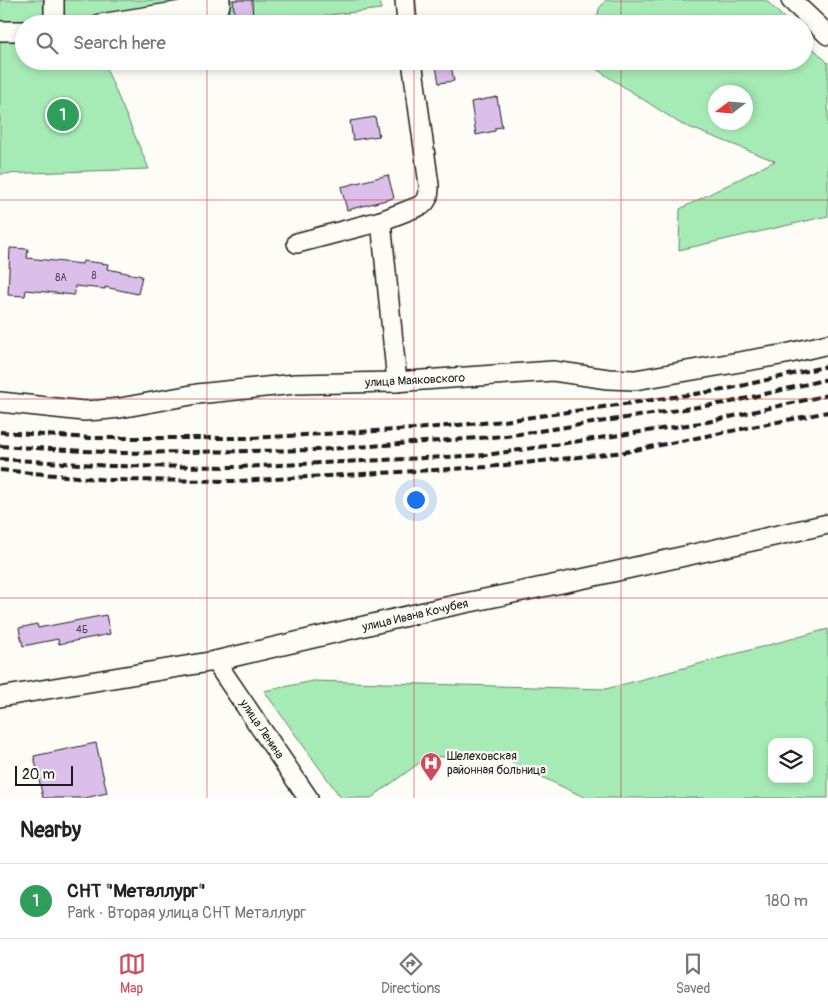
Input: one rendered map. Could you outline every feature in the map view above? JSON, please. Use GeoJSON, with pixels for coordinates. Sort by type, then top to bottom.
{"type":"FeatureCollection","features":[{"type":"Feature","properties":{"kind":"street"},"geometry":{"type":"LineString","coordinates":[[54,0],[54,15]]}},
{"type":"Feature","properties":{"kind":"street"},"geometry":{"type":"LineString","coordinates":[[157,15],[220,5],[220,0]]}},
{"type":"Feature","properties":{"kind":"street"},"geometry":{"type":"LineString","coordinates":[[405,0],[406,15]]}},
{"type":"Feature","properties":{"kind":"street"},"geometry":{"type":"LineString","coordinates":[[791,0],[807,15]]}},
{"type":"Feature","properties":{"kind":"street"},"geometry":{"type":"LineString","coordinates":[[813,21],[828,35]]}},
{"type":"Feature","properties":{"kind":"street"},"geometry":{"type":"LineString","coordinates":[[0,31],[15,31]]}},
{"type":"Feature","properties":{"kind":"street"},"geometry":{"type":"LineString","coordinates":[[297,242],[381,221],[422,205],[429,196],[413,70]]}},
{"type":"Feature","properties":{"kind":"street"},"geometry":{"type":"LineString","coordinates":[[381,221],[397,382]]}},
{"type":"Feature","properties":{"kind":"street","name":"улица Маяковского"},"geometry":{"type":"LineString","coordinates":[[0,402],[84,411],[120,408],[197,394],[295,384],[397,382],[553,371],[608,379],[635,380],[786,354],[828,344]]}},
{"type":"Feature","properties":{"kind":"street","name":"улица Ивана Кочубея"},"geometry":{"type":"LineString","coordinates":[[0,697],[215,661],[441,608],[828,524]]}},
{"type":"Feature","properties":{"kind":"street","name":"улица Ленина"},"geometry":{"type":"LineString","coordinates":[[215,661],[308,798]]}},
{"type":"Feature","properties":{"kind":"green space"},"geometry":{"type":"Polygon","coordinates":[[[0,0],[380,0],[381,9],[329,15],[15,15],[15,70],[107,70],[149,169],[0,174],[0,0]]]}},
{"type":"Feature","properties":{"kind":"green space"},"geometry":{"type":"Polygon","coordinates":[[[606,0],[766,0],[781,15],[598,15],[599,9],[606,0]]]}},
{"type":"Feature","properties":{"kind":"green space"},"geometry":{"type":"Polygon","coordinates":[[[813,48],[828,63],[828,216],[679,250],[680,209],[775,161],[681,124],[598,70],[813,70],[813,48]]]}},
{"type":"Feature","properties":{"kind":"green space"},"geometry":{"type":"Polygon","coordinates":[[[828,629],[828,798],[586,798],[508,761],[429,756],[371,798],[341,798],[264,691],[313,681],[606,689],[828,629]]]}},
{"type":"Feature","properties":{"kind":"building"},"geometry":{"type":"Polygon","coordinates":[[[233,0],[252,0],[253,15],[234,15],[233,0]]]}},
{"type":"Feature","properties":{"kind":"building"},"geometry":{"type":"Polygon","coordinates":[[[437,70],[452,70],[454,81],[439,83],[437,70]]]}},
{"type":"Feature","properties":{"kind":"building"},"geometry":{"type":"Polygon","coordinates":[[[497,97],[502,127],[495,128],[495,131],[476,135],[471,102],[497,97]]]}},
{"type":"Feature","properties":{"kind":"building"},"geometry":{"type":"Polygon","coordinates":[[[375,117],[379,136],[353,140],[350,121],[375,117]]]}},
{"type":"Feature","properties":{"kind":"building"},"geometry":{"type":"Polygon","coordinates":[[[388,175],[394,198],[347,210],[341,187],[388,175]]]}},
{"type":"Feature","properties":{"kind":"building"},"geometry":{"type":"Polygon","coordinates":[[[10,248],[28,249],[27,258],[82,264],[83,261],[108,264],[107,269],[142,276],[138,294],[105,287],[105,289],[75,286],[74,295],[26,290],[25,296],[8,295],[10,248]]]}},
{"type":"Feature","properties":{"kind":"building"},"geometry":{"type":"Polygon","coordinates":[[[106,615],[110,634],[59,644],[58,639],[23,646],[19,628],[37,624],[38,628],[106,615]]]}},
{"type":"Feature","properties":{"kind":"building"},"geometry":{"type":"Polygon","coordinates":[[[96,743],[107,793],[85,798],[43,798],[34,756],[96,743]]]}},
{"type":"Feature","properties":{"kind":"railway"},"geometry":{"type":"LineString","coordinates":[[0,432],[90,438],[251,438],[413,429],[504,421],[723,390],[828,366]]}},
{"type":"Feature","properties":{"kind":"railway"},"geometry":{"type":"LineString","coordinates":[[0,446],[120,453],[316,450],[506,436],[731,402],[828,379]]}},
{"type":"Feature","properties":{"kind":"railway"},"geometry":{"type":"LineString","coordinates":[[0,459],[110,466],[239,467],[486,455],[707,422],[828,395]]}},
{"type":"Feature","properties":{"kind":"railway"},"geometry":{"type":"LineString","coordinates":[[0,470],[109,480],[238,481],[487,467],[625,452],[828,412]]}},
{"type":"Feature","properties":{"kind":"place","name":"СНТ \"Металлург\""},"geometry":{"type":"Point","coordinates":[63,115]}},
{"type":"Feature","properties":{"kind":"place","name":"Шелеховская районная больница"},"geometry":{"type":"Point","coordinates":[431,782]}}]}
